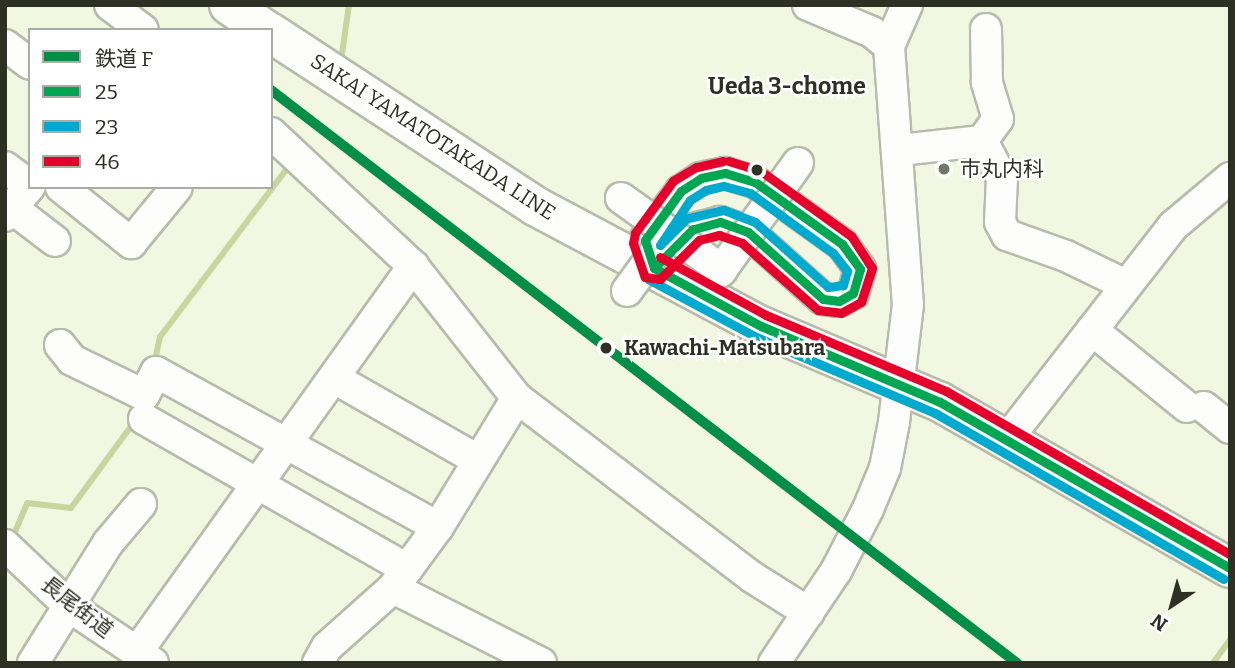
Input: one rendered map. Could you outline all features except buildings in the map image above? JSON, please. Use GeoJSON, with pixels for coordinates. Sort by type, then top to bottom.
{"type":"FeatureCollection","features":[{"type":"Feature","properties":{"kind":"main road"},"geometry":{"type":"LineString","coordinates":[[229,5],[263,28]]}},
{"type":"Feature","properties":{"kind":"main road","name":"SAKAI YAMATOTAKADA LINE"},"geometry":{"type":"LineString","coordinates":[[273,34],[535,206],[640,280],[761,326],[900,388],[940,402],[1008,438],[1230,568]]}},
{"type":"Feature","properties":{"kind":"street"},"geometry":{"type":"LineString","coordinates":[[110,5],[140,28]]}},
{"type":"Feature","properties":{"kind":"street"},"geometry":{"type":"LineString","coordinates":[[808,5],[872,32],[889,46]]}},
{"type":"Feature","properties":{"kind":"street"},"geometry":{"type":"LineString","coordinates":[[774,663],[836,571],[885,468],[900,388],[908,305],[900,150],[889,46],[907,5]]}},
{"type":"Feature","properties":{"kind":"street"},"geometry":{"type":"LineString","coordinates":[[900,150],[982,141],[998,119],[987,82],[986,29]]}},
{"type":"Feature","properties":{"kind":"street"},"geometry":{"type":"LineString","coordinates":[[5,45],[28,62]]}},
{"type":"Feature","properties":{"kind":"street"},"geometry":{"type":"LineString","coordinates":[[273,135],[413,267],[517,398],[752,577],[809,613]]}},
{"type":"Feature","properties":{"kind":"street"},"geometry":{"type":"LineString","coordinates":[[982,141],[1002,178],[1000,222],[1007,235],[1066,256],[1126,285]]}},
{"type":"Feature","properties":{"kind":"street"},"geometry":{"type":"LineString","coordinates":[[621,198],[723,273],[798,163]]}},
{"type":"Feature","properties":{"kind":"street"},"geometry":{"type":"LineString","coordinates":[[5,167],[28,184]]}},
{"type":"Feature","properties":{"kind":"street"},"geometry":{"type":"LineString","coordinates":[[725,173],[755,182],[837,240],[856,260],[860,279],[844,299],[823,299],[748,232],[714,221],[692,229],[640,280],[645,240],[667,211],[692,182],[725,173]]}},
{"type":"Feature","properties":{"kind":"street"},"geometry":{"type":"LineString","coordinates":[[1008,438],[1173,226],[1230,178]]}},
{"type":"Feature","properties":{"kind":"street"},"geometry":{"type":"LineString","coordinates":[[28,188],[8,212],[55,241]]}},
{"type":"Feature","properties":{"kind":"street"},"geometry":{"type":"LineString","coordinates":[[64,189],[131,243],[175,189]]}},
{"type":"Feature","properties":{"kind":"street"},"geometry":{"type":"LineString","coordinates":[[640,280],[670,232]]}},
{"type":"Feature","properties":{"kind":"street"},"geometry":{"type":"LineString","coordinates":[[145,657],[259,485],[413,267]]}},
{"type":"Feature","properties":{"kind":"street"},"geometry":{"type":"LineString","coordinates":[[1092,330],[1215,417]]}},
{"type":"Feature","properties":{"kind":"street"},"geometry":{"type":"LineString","coordinates":[[60,345],[72,360],[144,395],[156,372],[438,527]]}},
{"type":"Feature","properties":{"kind":"street"},"geometry":{"type":"LineString","coordinates":[[334,378],[478,460]]}},
{"type":"Feature","properties":{"kind":"street"},"geometry":{"type":"LineString","coordinates":[[318,663],[327,647],[400,579],[438,527],[517,398]]}},
{"type":"Feature","properties":{"kind":"street"},"geometry":{"type":"LineString","coordinates":[[144,419],[259,485],[400,579],[541,663]]}},
{"type":"Feature","properties":{"kind":"street"},"geometry":{"type":"LineString","coordinates":[[33,663],[108,542],[141,504]]}},
{"type":"Feature","properties":{"kind":"street","name":"長尾街道"},"geometry":{"type":"LineString","coordinates":[[5,545],[70,607],[145,657]]}},
{"type":"Feature","properties":{"kind":"waterway"},"geometry":{"type":"LineString","coordinates":[[342,54],[349,5]]}},
{"type":"Feature","properties":{"kind":"waterway"},"geometry":{"type":"LineString","coordinates":[[273,187],[289,166]]}},
{"type":"Feature","properties":{"kind":"waterway"},"geometry":{"type":"LineString","coordinates":[[154,365],[160,337],[272,189]]}},
{"type":"Feature","properties":{"kind":"waterway"},"geometry":{"type":"LineString","coordinates":[[12,539],[27,503],[71,508],[135,421]]}},
{"type":"Feature","properties":{"kind":"waterway"},"geometry":{"type":"LineString","coordinates":[[1213,663],[1230,640]]}},
{"type":"Feature","properties":{"kind":"rail line","name":"F"},"geometry":{"type":"LineString","coordinates":[[273,92],[1017,663]]}},
{"type":"Feature","properties":{"kind":"transit line","name":"46"},"geometry":{"type":"LineString","coordinates":[[723,161],[696,167],[673,181],[635,233],[633,243],[645,277],[660,279],[699,240],[719,235],[742,243],[818,310],[841,313],[861,302],[872,268],[851,236],[761,171],[729,161]]}},
{"type":"Feature","properties":{"kind":"transit line","name":"25"},"geometry":{"type":"LineString","coordinates":[[725,173],[755,182],[842,244],[860,269],[853,293],[839,301],[823,299],[748,232],[720,222],[693,229],[654,268],[645,240],[681,191],[701,178],[725,173]]}},
{"type":"Feature","properties":{"kind":"transit line","name":"23"},"geometry":{"type":"LineString","coordinates":[[724,186],[750,193],[833,253],[847,271],[843,285],[828,287],[755,222],[723,210],[687,218],[660,245],[690,200],[706,190],[724,186]]}},
{"type":"Feature","properties":{"kind":"transit line","name":"46"},"geometry":{"type":"LineString","coordinates":[[660,257],[766,315],[946,391],[1230,554]]}},
{"type":"Feature","properties":{"kind":"transit line","name":"25"},"geometry":{"type":"LineString","coordinates":[[654,268],[761,326],[940,402],[1230,568]]}},
{"type":"Feature","properties":{"kind":"transit line","name":"23"},"geometry":{"type":"LineString","coordinates":[[648,279],[756,337],[935,413],[1224,579]]}},
{"type":"Feature","properties":{"kind":"place","name":"市丸内科"},"geometry":{"type":"Point","coordinates":[944,169]}},
{"type":"Feature","properties":{"kind":"place","name":"Kawachi-Matsubara"},"geometry":{"type":"Point","coordinates":[606,348]}},
{"type":"Feature","properties":{"kind":"district","name":"Ueda 3-chome"},"geometry":{"type":"Point","coordinates":[787,86]}}]}
